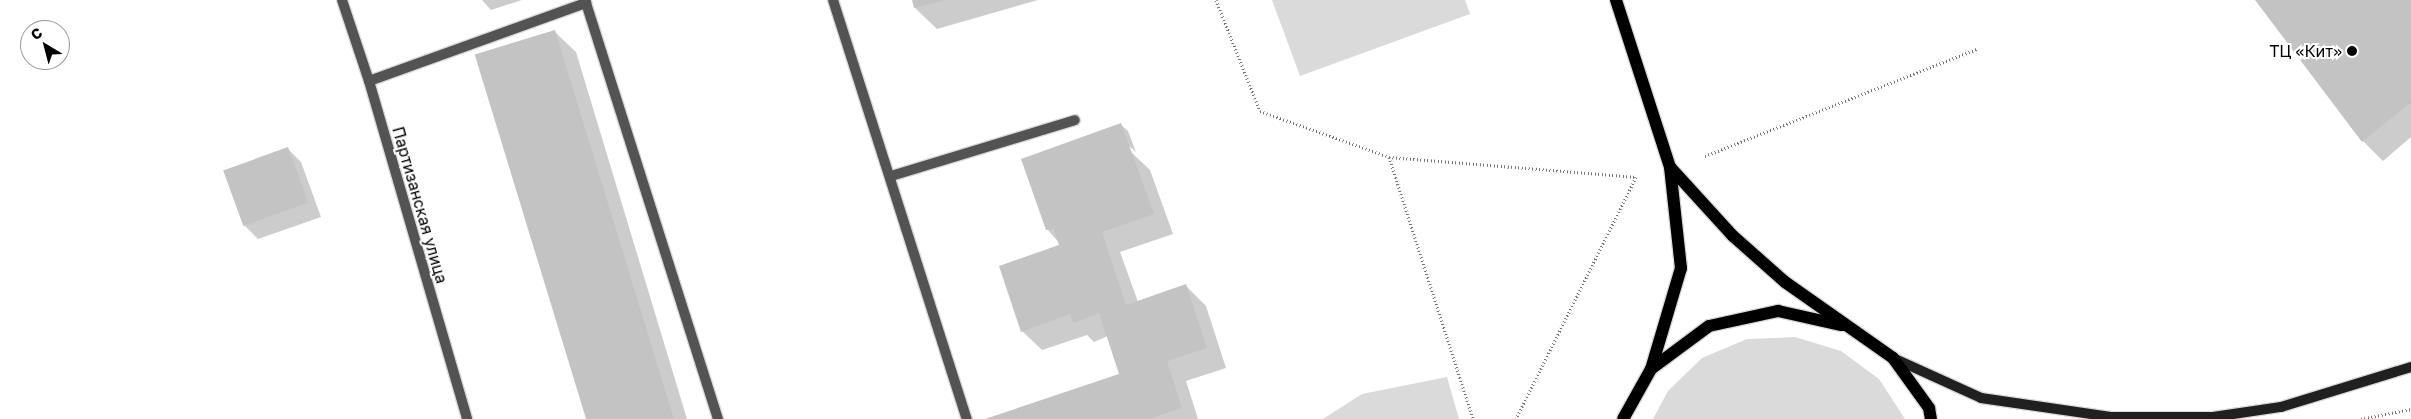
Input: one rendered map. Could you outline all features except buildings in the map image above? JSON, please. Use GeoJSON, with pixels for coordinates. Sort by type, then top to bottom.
{"type":"FeatureCollection","features":[{"type":"Feature","properties":{"kind":"main road"},"geometry":{"type":"LineString","coordinates":[[1616,0],[1670,167],[1681,268],[1651,369],[1623,419]]}},
{"type":"Feature","properties":{"kind":"main road"},"geometry":{"type":"LineString","coordinates":[[1670,167],[1733,236],[1785,282],[1894,358],[1980,398],[2108,418],[2213,417],[2282,407],[2411,367]]}},
{"type":"Feature","properties":{"kind":"main road"},"geometry":{"type":"LineString","coordinates":[[1651,369],[1709,326],[1744,318],[1778,311],[1848,326]]}},
{"type":"Feature","properties":{"kind":"main road"},"geometry":{"type":"LineString","coordinates":[[1894,358],[1929,408],[1931,419]]}},
{"type":"Feature","properties":{"kind":"street","name":"Партизанская улица"},"geometry":{"type":"LineString","coordinates":[[342,0],[369,81],[467,419]]}},
{"type":"Feature","properties":{"kind":"street"},"geometry":{"type":"LineString","coordinates":[[833,0],[891,176],[967,419]]}},
{"type":"Feature","properties":{"kind":"street"},"geometry":{"type":"LineString","coordinates":[[369,81],[586,3],[718,419]]}},
{"type":"Feature","properties":{"kind":"street"},"geometry":{"type":"LineString","coordinates":[[891,176],[1075,120]]}},
{"type":"Feature","properties":{"kind":"path"},"geometry":{"type":"LineString","coordinates":[[1216,0],[1260,111],[1389,157],[1636,178],[1516,419]]}},
{"type":"Feature","properties":{"kind":"path"},"geometry":{"type":"LineString","coordinates":[[1705,156],[1977,49]]}},
{"type":"Feature","properties":{"kind":"path"},"geometry":{"type":"LineString","coordinates":[[1389,157],[1473,419]]}},
{"type":"Feature","properties":{"kind":"path"},"geometry":{"type":"LineString","coordinates":[[2361,419],[2411,409]]}},
{"type":"Feature","properties":{"kind":"shaded area"},"geometry":{"type":"Polygon","coordinates":[[[1272,0],[1465,0],[1470,14],[1300,76],[1272,0]]]}},
{"type":"Feature","properties":{"kind":"shaded area"},"geometry":{"type":"Polygon","coordinates":[[[1795,337],[1841,351],[1879,379],[1905,419],[1653,419],[1668,391],[1702,358],[1747,339],[1795,337]]]}},
{"type":"Feature","properties":{"kind":"shaded area"},"geometry":{"type":"Polygon","coordinates":[[[1447,377],[1459,419],[1323,419],[1362,394],[1447,377]]]}},
{"type":"Feature","properties":{"kind":"place","name":"ТЦ «Кит»"},"geometry":{"type":"Point","coordinates":[2352,51]}}]}
